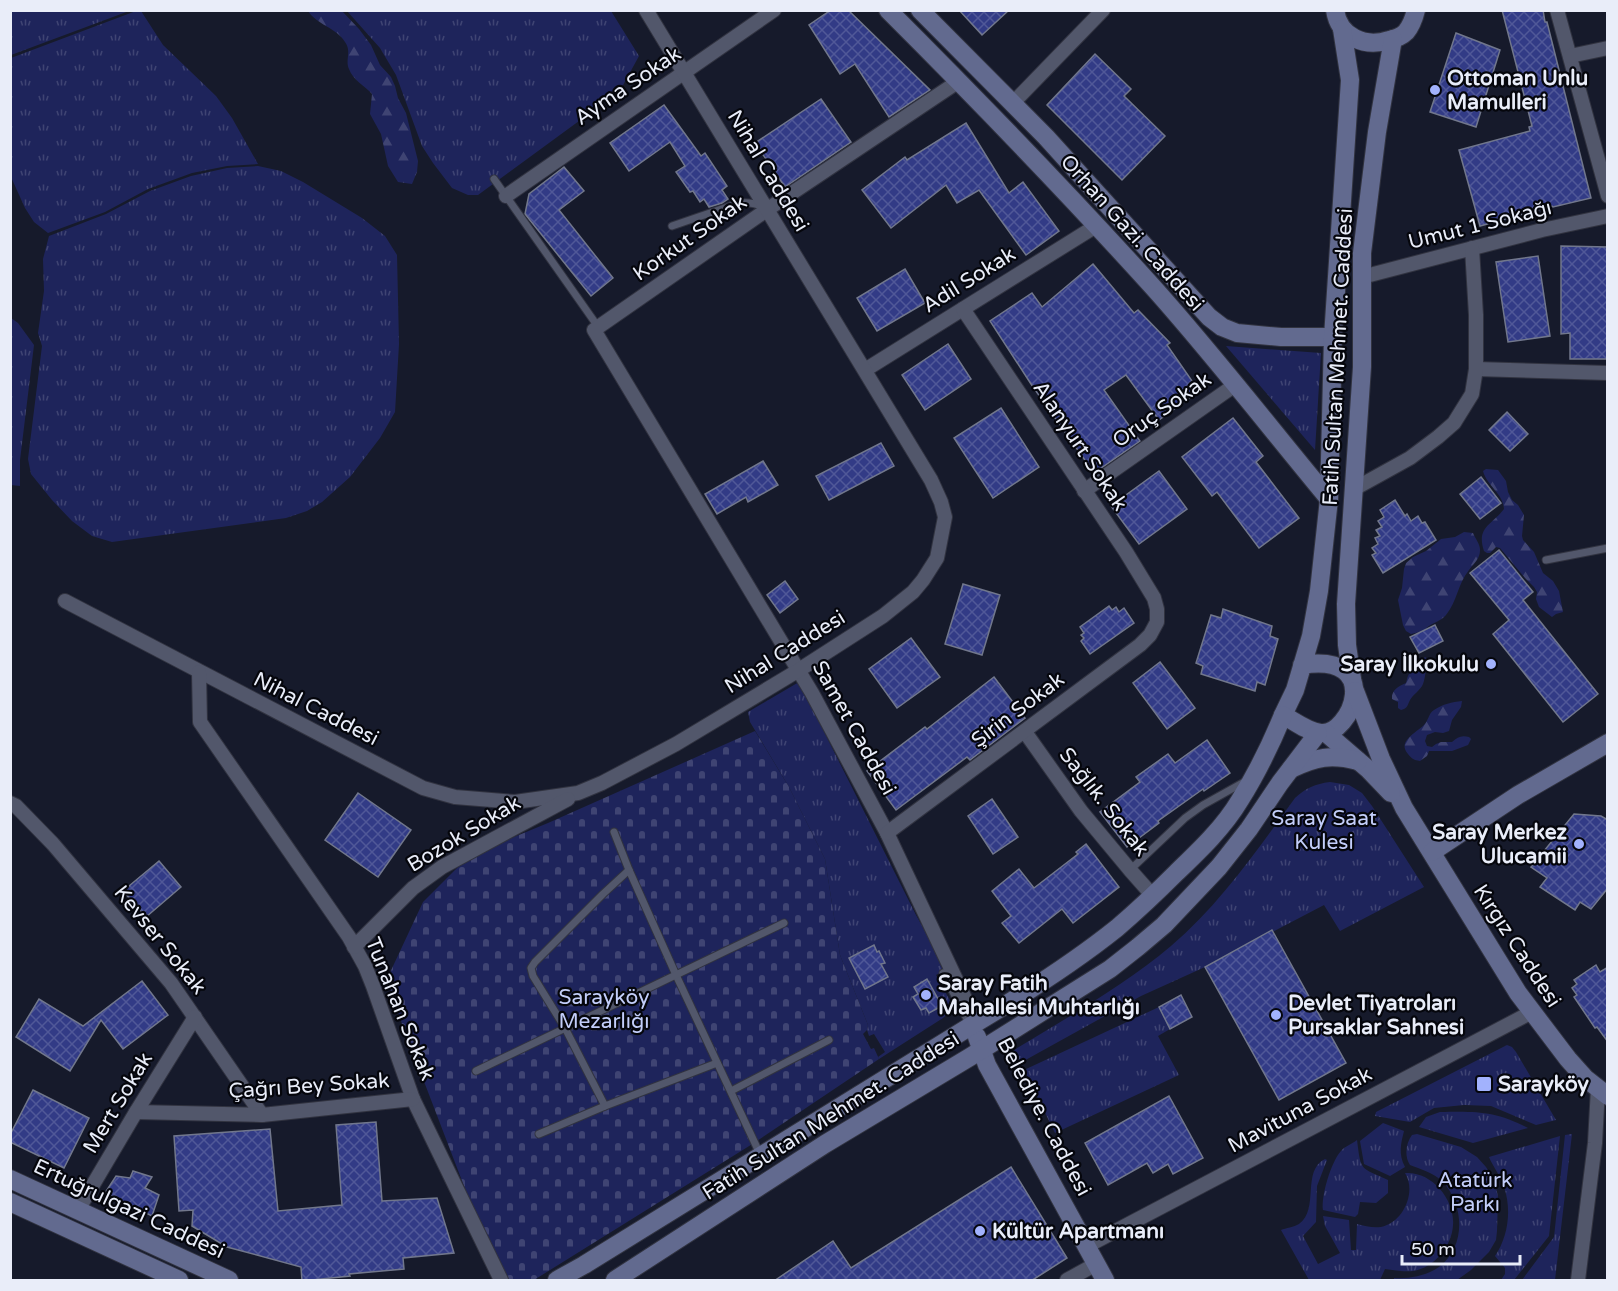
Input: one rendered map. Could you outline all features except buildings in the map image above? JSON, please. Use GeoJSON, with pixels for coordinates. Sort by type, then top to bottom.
{"type":"FeatureCollection","features":[{"type":"Feature","properties":{"kind":"street","name":"Nihal Caddesi"},"geometry":{"type":"LineString","coordinates":[[64,601],[423,788],[455,797],[515,802],[578,793],[676,744],[799,670],[883,616],[913,592],[939,550],[945,517],[932,480],[646,10]]}},
{"type":"Feature","properties":{"kind":"street","name":"Ayma Sokak"},"geometry":{"type":"LineString","coordinates":[[506,196],[685,74],[774,10]]}},
{"type":"Feature","properties":{"kind":"street","name":"Orhan Gazi. Caddesi"},"geometry":{"type":"LineString","coordinates":[[888,10],[959,81],[1096,226],[1187,327],[1329,499]]}},
{"type":"Feature","properties":{"kind":"street","name":"Orhan Gazi. Caddesi"},"geometry":{"type":"LineString","coordinates":[[920,10],[1046,137],[1209,317],[1222,327],[1237,333],[1281,338],[1333,337]]}},
{"type":"Feature","properties":{"kind":"street"},"geometry":{"type":"LineString","coordinates":[[1013,103],[1103,10]]}},
{"type":"Feature","properties":{"kind":"street"},"geometry":{"type":"LineString","coordinates":[[1394,39],[1405,32],[1416,10]]}},
{"type":"Feature","properties":{"kind":"street"},"geometry":{"type":"LineString","coordinates":[[1557,10],[1608,196]]}},
{"type":"Feature","properties":{"kind":"street","name":"Fatih Sultan Mehmet. Caddesi"},"geometry":{"type":"LineString","coordinates":[[557,1281],[761,1156],[975,1034],[1110,969],[1164,925],[1196,893],[1250,829],[1291,769],[1322,733],[1336,728],[1347,716],[1353,704],[1354,685],[1347,645],[1346,604],[1362,367],[1362,253],[1377,132],[1394,39],[1380,43],[1366,43],[1353,38],[1336,17]]}},
{"type":"Feature","properties":{"kind":"street","name":"Fatih Sultan Mehmet. Caddesi"},"geometry":{"type":"LineString","coordinates":[[615,1281],[825,1144],[975,1034],[1013,1000],[1067,966],[1116,928],[1153,896],[1206,843],[1228,818],[1254,777],[1295,690],[1311,636],[1319,591],[1329,499],[1333,337],[1350,80],[1336,17]]}},
{"type":"Feature","properties":{"kind":"street"},"geometry":{"type":"LineString","coordinates":[[1570,57],[1608,48]]}},
{"type":"Feature","properties":{"kind":"street","name":"Korkut Sokak"},"geometry":{"type":"LineString","coordinates":[[594,325],[959,81]]}},
{"type":"Feature","properties":{"kind":"street"},"geometry":{"type":"LineString","coordinates":[[1096,226],[1116,215]]}},
{"type":"Feature","properties":{"kind":"street","name":"Umut 1 Sokağı"},"geometry":{"type":"LineString","coordinates":[[1362,277],[1542,230],[1608,216]]}},
{"type":"Feature","properties":{"kind":"street","name":"Adil Sokak"},"geometry":{"type":"LineString","coordinates":[[866,370],[1096,226]]}},
{"type":"Feature","properties":{"kind":"street"},"geometry":{"type":"LineString","coordinates":[[1354,489],[1410,458],[1454,423],[1472,394],[1476,369],[1476,315],[1472,248]]}},
{"type":"Feature","properties":{"kind":"street","name":"Alanyurt Sokak"},"geometry":{"type":"LineString","coordinates":[[963,309],[1126,552],[1154,598],[1158,609]]}},
{"type":"Feature","properties":{"kind":"street","name":"Samet Caddesi"},"geometry":{"type":"LineString","coordinates":[[594,325],[799,670],[887,833],[969,1007],[975,1034]]}},
{"type":"Feature","properties":{"kind":"street"},"geometry":{"type":"LineString","coordinates":[[1476,369],[1608,373]]}},
{"type":"Feature","properties":{"kind":"street","name":"Oruç Sokak"},"geometry":{"type":"LineString","coordinates":[[1084,491],[1234,385]]}},
{"type":"Feature","properties":{"kind":"street","name":"Şirin Sokak"},"geometry":{"type":"LineString","coordinates":[[887,833],[1140,645],[1150,635],[1157,622],[1158,609]]}},
{"type":"Feature","properties":{"kind":"street"},"geometry":{"type":"LineString","coordinates":[[1302,665],[1327,663],[1337,666],[1345,671],[1354,685]]}},
{"type":"Feature","properties":{"kind":"street","name":"Tunahan Sokak"},"geometry":{"type":"LineString","coordinates":[[199,672],[200,722],[349,937],[365,966],[413,1099],[501,1281]]}},
{"type":"Feature","properties":{"kind":"street","name":"Kırgız Caddesi"},"geometry":{"type":"LineString","coordinates":[[1354,685],[1381,759],[1404,808],[1518,993],[1568,1059],[1585,1078],[1603,1092]]}},
{"type":"Feature","properties":{"kind":"street"},"geometry":{"type":"LineString","coordinates":[[1283,715],[1304,727],[1322,733]]}},
{"type":"Feature","properties":{"kind":"street","name":"Sağlık. Sokak"},"geometry":{"type":"LineString","coordinates":[[1025,732],[1081,810],[1153,896]]}},
{"type":"Feature","properties":{"kind":"street","name":"Kırgız Caddesi"},"geometry":{"type":"LineString","coordinates":[[1322,733],[1361,762],[1404,808]]}},
{"type":"Feature","properties":{"kind":"street"},"geometry":{"type":"LineString","coordinates":[[1431,852],[1518,795],[1608,743]]}},
{"type":"Feature","properties":{"kind":"street"},"geometry":{"type":"LineString","coordinates":[[1291,769],[1321,758],[1342,757],[1361,762]]}},
{"type":"Feature","properties":{"kind":"street","name":"Bozok Sokak"},"geometry":{"type":"LineString","coordinates":[[354,947],[413,888],[441,867],[578,793]]}},
{"type":"Feature","properties":{"kind":"street","name":"Kevser Sokak"},"geometry":{"type":"LineString","coordinates":[[10,803],[16,806],[61,853],[171,983],[262,1115]]}},
{"type":"Feature","properties":{"kind":"street","name":"Mavituna Sokak"},"geometry":{"type":"LineString","coordinates":[[1087,1246],[1532,1012]]}},
{"type":"Feature","properties":{"kind":"street","name":"Mert Sokak"},"geometry":{"type":"LineString","coordinates":[[78,1210],[195,1017]]}},
{"type":"Feature","properties":{"kind":"street","name":"Belediye. Caddesi"},"geometry":{"type":"LineString","coordinates":[[975,1034],[987,1065],[1105,1281]]}},
{"type":"Feature","properties":{"kind":"street"},"geometry":{"type":"LineString","coordinates":[[1578,1281],[1603,1092]]}},
{"type":"Feature","properties":{"kind":"street","name":"Çağrı Bey Sokak"},"geometry":{"type":"LineString","coordinates":[[136,1112],[262,1115],[413,1099]]}},
{"type":"Feature","properties":{"kind":"street","name":"Ertuğrulgazi Caddesi"},"geometry":{"type":"LineString","coordinates":[[10,1179],[229,1281]]}},
{"type":"Feature","properties":{"kind":"street","name":"Ertuğrulgazi Caddesi"},"geometry":{"type":"LineString","coordinates":[[10,1202],[179,1281]]}},
{"type":"Feature","properties":{"kind":"street"},"geometry":{"type":"LineString","coordinates":[[1067,1281],[1096,1264]]}},
{"type":"Feature","properties":{"kind":"lane"},"geometry":{"type":"LineString","coordinates":[[494,179],[594,325]]}},
{"type":"Feature","properties":{"kind":"lane"},"geometry":{"type":"LineString","coordinates":[[672,226],[739,203],[756,203],[768,209]]}},
{"type":"Feature","properties":{"kind":"lane"},"geometry":{"type":"LineString","coordinates":[[1546,560],[1608,548]]}},
{"type":"Feature","properties":{"kind":"lane"},"geometry":{"type":"LineString","coordinates":[[1130,870],[1185,818],[1212,799],[1254,777]]}},
{"type":"Feature","properties":{"kind":"lane"},"geometry":{"type":"LineString","coordinates":[[614,832],[676,975],[761,1156]]}},
{"type":"Feature","properties":{"kind":"lane"},"geometry":{"type":"LineString","coordinates":[[605,1106],[565,1028],[533,976],[531,968],[629,870]]}},
{"type":"Feature","properties":{"kind":"lane"},"geometry":{"type":"LineString","coordinates":[[476,1071],[784,923]]}},
{"type":"Feature","properties":{"kind":"lane"},"geometry":{"type":"LineString","coordinates":[[943,974],[975,1034]]}},
{"type":"Feature","properties":{"kind":"lane"},"geometry":{"type":"LineString","coordinates":[[731,1091],[829,1040]]}},
{"type":"Feature","properties":{"kind":"lane"},"geometry":{"type":"LineString","coordinates":[[539,1134],[605,1106],[717,1064]]}},
{"type":"Feature","properties":{"kind":"green space"},"geometry":{"type":"Polygon","coordinates":[[[11,10],[129,10],[129,11],[11,55],[11,10]]]}},
{"type":"Feature","properties":{"kind":"green space"},"geometry":{"type":"Polygon","coordinates":[[[141,11],[163,45],[216,96],[232,118],[258,164],[227,166],[192,173],[148,189],[105,212],[48,233],[34,222],[11,177],[11,58],[141,11]]]}},
{"type":"Feature","properties":{"kind":"green space"},"geometry":{"type":"Polygon","coordinates":[[[308,11],[342,11],[371,45],[380,65],[391,77],[406,113],[418,161],[417,172],[412,184],[398,182],[388,166],[381,134],[370,114],[372,94],[351,73],[345,42],[308,11]]]}},
{"type":"Feature","properties":{"kind":"green space"},"geometry":{"type":"Polygon","coordinates":[[[347,11],[611,11],[639,56],[622,87],[478,195],[468,195],[452,188],[433,163],[422,146],[396,75],[380,48],[347,11]]]}},
{"type":"Feature","properties":{"kind":"green space"},"geometry":{"type":"Polygon","coordinates":[[[258,166],[281,171],[303,182],[362,218],[385,236],[397,255],[399,344],[395,412],[380,438],[350,477],[322,502],[307,511],[286,518],[112,542],[92,536],[72,521],[52,500],[31,474],[28,459],[42,346],[38,333],[44,291],[43,259],[49,236],[106,214],[150,191],[191,176],[227,168],[258,166]]]}},
{"type":"Feature","properties":{"kind":"green space"},"geometry":{"type":"Polygon","coordinates":[[[11,318],[18,323],[34,345],[20,460],[20,486],[11,485],[11,318]]]}},
{"type":"Feature","properties":{"kind":"green space"},"geometry":{"type":"Polygon","coordinates":[[[1226,346],[1321,353],[1315,450],[1226,346]]]}},
{"type":"Feature","properties":{"kind":"green space"},"geometry":{"type":"Polygon","coordinates":[[[1498,470],[1506,481],[1512,500],[1524,515],[1523,540],[1534,552],[1543,573],[1553,581],[1559,591],[1563,612],[1552,617],[1539,607],[1534,587],[1500,548],[1496,547],[1490,553],[1484,551],[1482,537],[1484,531],[1504,509],[1501,498],[1485,476],[1483,471],[1498,470]]]}},
{"type":"Feature","properties":{"kind":"green space"},"geometry":{"type":"Polygon","coordinates":[[[1464,532],[1473,533],[1480,548],[1478,558],[1465,575],[1446,615],[1424,631],[1411,634],[1403,625],[1398,600],[1406,563],[1441,539],[1455,537],[1464,532]]]}},
{"type":"Feature","properties":{"kind":"green space"},"geometry":{"type":"Polygon","coordinates":[[[1425,657],[1429,660],[1423,684],[1406,708],[1401,710],[1398,708],[1398,702],[1392,699],[1393,693],[1406,683],[1410,672],[1425,657]]]}},
{"type":"Feature","properties":{"kind":"green space"},"geometry":{"type":"Polygon","coordinates":[[[799,682],[916,915],[946,969],[936,975],[954,1008],[943,1018],[879,1059],[878,1057],[885,1052],[874,1034],[869,1036],[868,1025],[840,955],[825,859],[789,787],[750,722],[748,712],[799,682]]]}},
{"type":"Feature","properties":{"kind":"green space"},"geometry":{"type":"Polygon","coordinates":[[[1462,701],[1449,731],[1427,735],[1425,741],[1427,746],[1432,747],[1441,742],[1452,742],[1466,736],[1471,739],[1468,745],[1452,751],[1429,751],[1427,756],[1420,761],[1411,757],[1405,749],[1406,741],[1424,725],[1432,712],[1444,705],[1462,701]]]}},
{"type":"Feature","properties":{"kind":"green space","name":"Sarayköy Mezarlığı"},"geometry":{"type":"Polygon","coordinates":[[[755,731],[789,787],[825,859],[840,955],[868,1025],[863,1034],[879,1059],[754,1143],[534,1280],[500,1280],[387,979],[423,902],[470,855],[755,731]]]}},
{"type":"Feature","properties":{"kind":"green space","name":"Saray Saat Kulesi"},"geometry":{"type":"Polygon","coordinates":[[[1330,782],[1349,785],[1362,793],[1424,887],[1340,931],[1324,905],[1205,967],[1141,996],[1013,1067],[1006,1055],[1111,990],[1171,946],[1222,894],[1295,798],[1311,787],[1330,782]]]}},
{"type":"Feature","properties":{"kind":"green space"},"geometry":{"type":"Polygon","coordinates":[[[1159,1007],[1170,1029],[1158,1036],[1179,1075],[1055,1133],[1024,1070],[1159,1007]]]}},
{"type":"Feature","properties":{"kind":"green space"},"geometry":{"type":"Polygon","coordinates":[[[1507,1045],[1516,1052],[1556,1120],[1536,1125],[1491,1106],[1464,1105],[1434,1108],[1410,1122],[1375,1116],[1376,1112],[1507,1045]]]}},
{"type":"Feature","properties":{"kind":"green space"},"geometry":{"type":"Polygon","coordinates":[[[1440,1112],[1485,1113],[1506,1118],[1528,1128],[1473,1143],[1419,1127],[1426,1117],[1440,1112]]]}},
{"type":"Feature","properties":{"kind":"green space"},"geometry":{"type":"Polygon","coordinates":[[[1383,1123],[1404,1131],[1401,1153],[1405,1167],[1390,1176],[1364,1164],[1360,1141],[1383,1123]]]}},
{"type":"Feature","properties":{"kind":"green space","name":"Atatürk Parkı"},"geometry":{"type":"Polygon","coordinates":[[[1417,1134],[1461,1147],[1477,1157],[1495,1182],[1498,1197],[1496,1240],[1489,1252],[1457,1280],[1394,1280],[1394,1278],[1423,1275],[1439,1267],[1448,1259],[1458,1237],[1458,1213],[1450,1191],[1439,1178],[1410,1165],[1408,1161],[1406,1150],[1408,1142],[1412,1135],[1417,1134]]]}},
{"type":"Feature","properties":{"kind":"green space"},"geometry":{"type":"Polygon","coordinates":[[[1572,1134],[1555,1280],[1522,1280],[1554,1237],[1565,1135],[1572,1134]]]}},
{"type":"Feature","properties":{"kind":"green space"},"geometry":{"type":"Polygon","coordinates":[[[1560,1136],[1549,1236],[1514,1280],[1501,1280],[1505,1274],[1505,1268],[1495,1256],[1506,1232],[1508,1205],[1503,1183],[1489,1157],[1560,1136]]]}},
{"type":"Feature","properties":{"kind":"green space"},"geometry":{"type":"Polygon","coordinates":[[[1357,1140],[1363,1167],[1388,1180],[1388,1193],[1376,1203],[1360,1202],[1358,1214],[1355,1217],[1323,1210],[1325,1188],[1337,1156],[1357,1140]]]}},
{"type":"Feature","properties":{"kind":"green space"},"geometry":{"type":"Polygon","coordinates":[[[1325,1159],[1327,1160],[1317,1186],[1316,1222],[1303,1236],[1318,1264],[1340,1253],[1325,1226],[1323,1216],[1349,1220],[1351,1250],[1356,1250],[1357,1224],[1381,1227],[1396,1220],[1406,1206],[1409,1189],[1405,1173],[1415,1174],[1433,1182],[1446,1197],[1450,1206],[1453,1216],[1452,1233],[1445,1248],[1435,1261],[1413,1271],[1385,1269],[1380,1280],[1309,1280],[1281,1230],[1299,1224],[1305,1217],[1309,1209],[1314,1172],[1325,1159]]]}},
{"type":"Feature","properties":{"kind":"place","name":"Ottoman Unlu Mamulleri"},"geometry":{"type":"Point","coordinates":[1435,90]}},
{"type":"Feature","properties":{"kind":"place","name":"Saray İlkokulu"},"geometry":{"type":"Point","coordinates":[1491,664]}},
{"type":"Feature","properties":{"kind":"place","name":"Saray Merkez Ulucamii"},"geometry":{"type":"Point","coordinates":[1579,844]}},
{"type":"Feature","properties":{"kind":"place","name":"Saray Fatih Mahallesi Muhtarlığı"},"geometry":{"type":"Point","coordinates":[926,995]}},
{"type":"Feature","properties":{"kind":"place","name":"Devlet Tiyatroları Pursaklar Sahnesi"},"geometry":{"type":"Point","coordinates":[1276,1015]}},
{"type":"Feature","properties":{"kind":"place","name":"Sarayköy"},"geometry":{"type":"Point","coordinates":[1484,1084]}},
{"type":"Feature","properties":{"kind":"place","name":"Kültür Apartmanı"},"geometry":{"type":"Point","coordinates":[980,1231]}}]}
